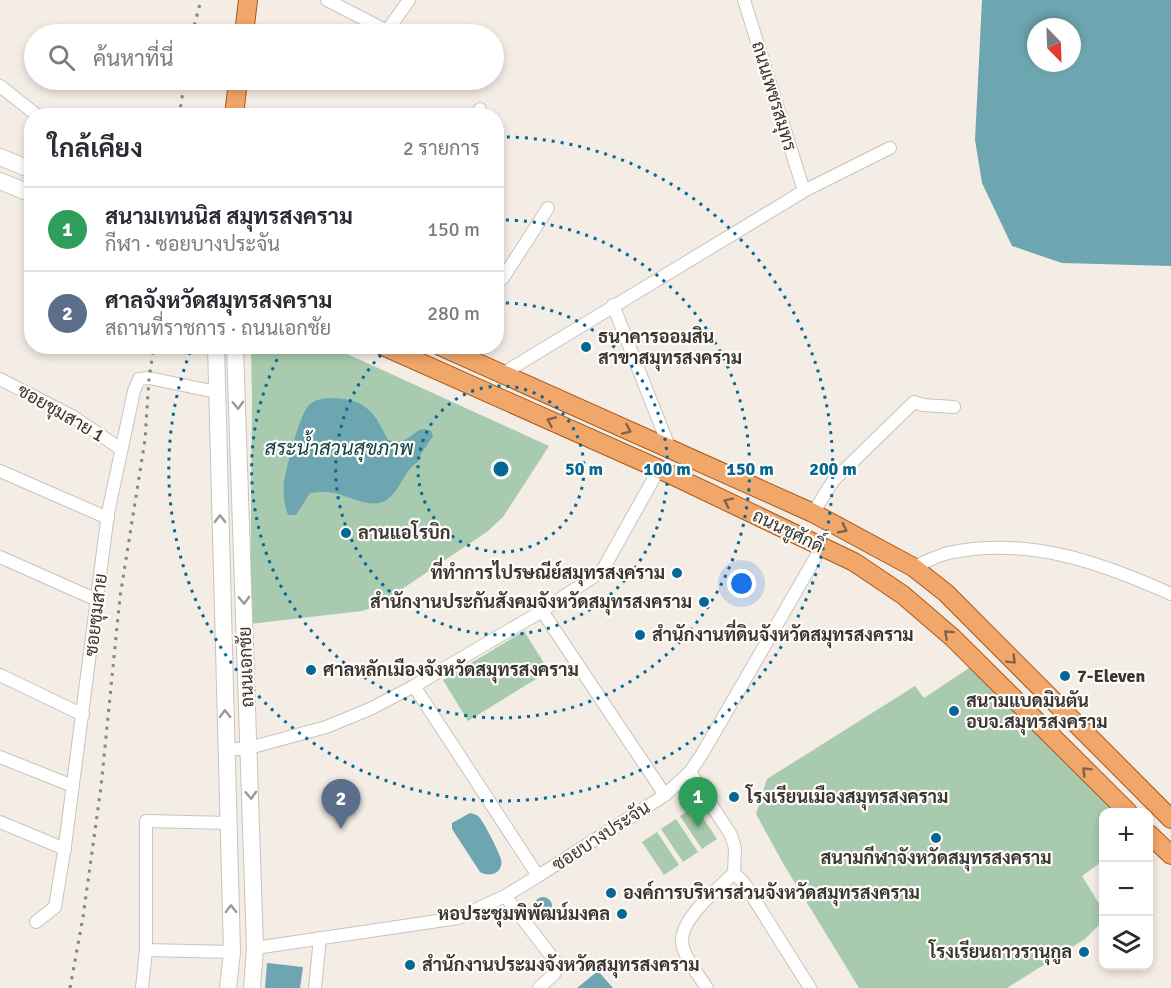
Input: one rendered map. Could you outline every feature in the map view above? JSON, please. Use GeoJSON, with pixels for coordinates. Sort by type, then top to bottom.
{"type":"FeatureCollection","features":[{"type":"Feature","properties":{"kind":"main road"},"geometry":{"type":"LineString","coordinates":[[244,24],[248,0]]}},
{"type":"Feature","properties":{"kind":"main road"},"geometry":{"type":"LineString","coordinates":[[235,108],[237,90]]}},
{"type":"Feature","properties":{"kind":"main road"},"geometry":{"type":"LineString","coordinates":[[0,157],[24,167]]}},
{"type":"Feature","properties":{"kind":"main road"},"geometry":{"type":"LineString","coordinates":[[0,181],[24,191]]}},
{"type":"Feature","properties":{"kind":"main road","name":"ถนนเอกชัย"},"geometry":{"type":"LineString","coordinates":[[216,354],[232,952],[228,988]]}},
{"type":"Feature","properties":{"kind":"main road","name":"ถนนเอกชัย"},"geometry":{"type":"LineString","coordinates":[[236,354],[255,948],[252,988]]}},
{"type":"Feature","properties":{"kind":"main road","name":"ถนนชูศักดิ์"},"geometry":{"type":"LineString","coordinates":[[401,354],[659,469],[854,562],[903,595],[937,623],[1123,808]]}},
{"type":"Feature","properties":{"kind":"main road","name":"ถนนชูศักดิ์"},"geometry":{"type":"LineString","coordinates":[[458,354],[813,513],[913,567],[946,593],[1170,818]]}},
{"type":"Feature","properties":{"kind":"main road"},"geometry":{"type":"LineString","coordinates":[[1153,836],[1171,847]]}},
{"type":"Feature","properties":{"kind":"main road"},"geometry":{"type":"LineString","coordinates":[[1153,838],[1171,855]]}},
{"type":"Feature","properties":{"kind":"street"},"geometry":{"type":"LineString","coordinates":[[327,0],[373,24]]}},
{"type":"Feature","properties":{"kind":"street"},"geometry":{"type":"LineString","coordinates":[[392,24],[409,0]]}},
{"type":"Feature","properties":{"kind":"street","name":"ถนนเพชรสมุทร"},"geometry":{"type":"LineString","coordinates":[[744,0],[804,192]]}},
{"type":"Feature","properties":{"kind":"street"},"geometry":{"type":"LineString","coordinates":[[0,86],[28,108]]}},
{"type":"Feature","properties":{"kind":"street"},"geometry":{"type":"LineString","coordinates":[[502,374],[613,305],[804,192],[890,148]]}},
{"type":"Feature","properties":{"kind":"street"},"geometry":{"type":"LineString","coordinates":[[504,278],[548,208]]}},
{"type":"Feature","properties":{"kind":"street"},"geometry":{"type":"LineString","coordinates":[[613,305],[670,449]]}},
{"type":"Feature","properties":{"kind":"street","name":"ซอยชุมสาย"},"geometry":{"type":"LineString","coordinates":[[36,922],[55,907],[65,849],[108,518],[134,391],[139,379],[149,378],[216,392]]}},
{"type":"Feature","properties":{"kind":"street","name":"ซอยชุมสาย 1"},"geometry":{"type":"LineString","coordinates":[[0,379],[72,416],[121,449]]}},
{"type":"Feature","properties":{"kind":"street"},"geometry":{"type":"LineString","coordinates":[[813,513],[833,482],[914,402],[923,405],[954,407]]}},
{"type":"Feature","properties":{"kind":"street"},"geometry":{"type":"LineString","coordinates":[[225,750],[249,748],[326,727],[370,708],[414,686],[542,611],[602,571],[659,469]]}},
{"type":"Feature","properties":{"kind":"street"},"geometry":{"type":"LineString","coordinates":[[1,474],[108,518]]}},
{"type":"Feature","properties":{"kind":"street"},"geometry":{"type":"LineString","coordinates":[[913,567],[946,554],[1007,547],[1068,555],[1129,575],[1171,594]]}},
{"type":"Feature","properties":{"kind":"street","name":"ซอยบางประจัน"},"geometry":{"type":"LineString","coordinates":[[255,948],[458,918],[505,896],[665,795],[690,772],[787,610],[821,548]]}},
{"type":"Feature","properties":{"kind":"street"},"geometry":{"type":"LineString","coordinates":[[0,557],[97,600]]}},
{"type":"Feature","properties":{"kind":"street"},"geometry":{"type":"LineString","coordinates":[[542,611],[665,795]]}},
{"type":"Feature","properties":{"kind":"street"},"geometry":{"type":"LineString","coordinates":[[0,675],[83,715]]}},
{"type":"Feature","properties":{"kind":"street"},"geometry":{"type":"LineString","coordinates":[[414,686],[538,876]]}},
{"type":"Feature","properties":{"kind":"street"},"geometry":{"type":"LineString","coordinates":[[0,757],[73,786]]}},
{"type":"Feature","properties":{"kind":"street"},"geometry":{"type":"LineString","coordinates":[[690,772],[731,835],[735,848],[734,873],[688,920],[683,934],[682,947],[707,988]]}},
{"type":"Feature","properties":{"kind":"street"},"geometry":{"type":"LineString","coordinates":[[142,988],[146,950],[146,821],[229,823]]}},
{"type":"Feature","properties":{"kind":"street"},"geometry":{"type":"LineString","coordinates":[[0,822],[65,849]]}},
{"type":"Feature","properties":{"kind":"street"},"geometry":{"type":"LineString","coordinates":[[734,873],[744,883],[810,988]]}},
{"type":"Feature","properties":{"kind":"street"},"geometry":{"type":"LineString","coordinates":[[505,896],[555,961],[555,973],[539,988]]}},
{"type":"Feature","properties":{"kind":"street"},"geometry":{"type":"LineString","coordinates":[[315,988],[320,938]]}},
{"type":"Feature","properties":{"kind":"street"},"geometry":{"type":"LineString","coordinates":[[146,950],[232,952]]}},
{"type":"Feature","properties":{"kind":"green space"},"geometry":{"type":"Polygon","coordinates":[[[251,354],[347,354],[549,446],[503,517],[488,531],[377,606],[362,611],[250,624],[251,354]]]}},
{"type":"Feature","properties":{"kind":"green space"},"geometry":{"type":"Polygon","coordinates":[[[524,631],[549,671],[468,721],[443,680],[524,631]]]}},
{"type":"Feature","properties":{"kind":"green space","name":"สนามกีฬาจังหวัดสมุทรสงคราม"},"geometry":{"type":"Polygon","coordinates":[[[978,662],[1124,808],[1099,808],[1099,864],[1082,876],[1099,904],[1099,925],[1085,939],[1007,988],[859,988],[784,865],[756,814],[767,779],[915,686],[924,698],[978,662]]]}},
{"type":"Feature","properties":{"kind":"green space"},"geometry":{"type":"Polygon","coordinates":[[[695,806],[717,839],[702,849],[680,816],[695,806]]]}},
{"type":"Feature","properties":{"kind":"green space"},"geometry":{"type":"Polygon","coordinates":[[[676,819],[698,852],[683,862],[661,829],[676,819]]]}},
{"type":"Feature","properties":{"kind":"green space"},"geometry":{"type":"Polygon","coordinates":[[[657,832],[679,865],[664,875],[642,842],[657,832]]]}},
{"type":"Feature","properties":{"kind":"water"},"geometry":{"type":"Polygon","coordinates":[[[982,0],[1171,0],[1171,266],[1062,263],[1012,246],[982,183],[975,140],[982,0]]]}},
{"type":"Feature","properties":{"kind":"water","name":"สระน้ำสวนสุขภาพ"},"geometry":{"type":"Polygon","coordinates":[[[327,398],[350,400],[366,407],[377,420],[388,440],[402,441],[423,429],[431,431],[433,436],[418,462],[413,465],[388,499],[370,503],[331,492],[310,493],[296,515],[288,515],[284,498],[284,482],[298,429],[310,404],[327,398]]]}},
{"type":"Feature","properties":{"kind":"water"},"geometry":{"type":"Polygon","coordinates":[[[470,813],[477,815],[481,820],[500,855],[500,868],[495,873],[480,872],[452,829],[452,823],[470,813]]]}},
{"type":"Feature","properties":{"kind":"water"},"geometry":{"type":"Polygon","coordinates":[[[539,897],[547,897],[552,902],[550,913],[539,915],[534,910],[534,902],[539,897]]]}},
{"type":"Feature","properties":{"kind":"water"},"geometry":{"type":"Polygon","coordinates":[[[267,963],[303,967],[300,988],[265,988],[267,963]]]}},
{"type":"Feature","properties":{"kind":"water"},"geometry":{"type":"Polygon","coordinates":[[[598,971],[613,988],[577,988],[598,971]]]}},
{"type":"Feature","properties":{"kind":"railway"},"geometry":{"type":"LineString","coordinates":[[195,24],[201,0]]}},
{"type":"Feature","properties":{"kind":"railway"},"geometry":{"type":"LineString","coordinates":[[180,108],[183,90]]}},
{"type":"Feature","properties":{"kind":"railway"},"geometry":{"type":"LineString","coordinates":[[70,988],[83,917],[101,787],[120,597],[145,440],[153,354]]}},
{"type":"Feature","properties":{"kind":"place","name":"ธนาคารออมสิน สาขาสมุทรสงคราม"},"geometry":{"type":"Point","coordinates":[586,347]}},
{"type":"Feature","properties":{"kind":"place","name":"ลานแอโรบิก"},"geometry":{"type":"Point","coordinates":[346,533]}},
{"type":"Feature","properties":{"kind":"place","name":"ที่ทำการไปรษณีย์สมุทรสงคราม"},"geometry":{"type":"Point","coordinates":[677,573]}},
{"type":"Feature","properties":{"kind":"place","name":"สำนักงานประกันสังคมจังหวัดสมุทรสงคราม"},"geometry":{"type":"Point","coordinates":[704,602]}},
{"type":"Feature","properties":{"kind":"place","name":"สำนักงานที่ดินจังหวัดสมุทรสงคราม"},"geometry":{"type":"Point","coordinates":[640,635]}},
{"type":"Feature","properties":{"kind":"place","name":"ศาลหลักเมืองจังหวัดสมุทรสงคราม"},"geometry":{"type":"Point","coordinates":[311,670]}},
{"type":"Feature","properties":{"kind":"place","name":"7-Eleven"},"geometry":{"type":"Point","coordinates":[1065,676]}},
{"type":"Feature","properties":{"kind":"place","name":"สนามแบดมินตัน อบจ.สมุทรสงคราม"},"geometry":{"type":"Point","coordinates":[954,711]}},
{"type":"Feature","properties":{"kind":"place","name":"โรงเรียนเมืองสมุทรสงคราม"},"geometry":{"type":"Point","coordinates":[734,797]}},
{"type":"Feature","properties":{"kind":"place","name":"สนามเทนนิส สมุทรสงคราม"},"geometry":{"type":"Point","coordinates":[698,827]}},
{"type":"Feature","properties":{"kind":"place","name":"ศาลจังหวัดสมุทรสงคราม"},"geometry":{"type":"Point","coordinates":[341,829]}},
{"type":"Feature","properties":{"kind":"place","name":"สนามกีฬาจังหวัดสมุทรสงคราม"},"geometry":{"type":"Point","coordinates":[936,838]}},
{"type":"Feature","properties":{"kind":"place","name":"องค์การบริหารส่วนจังหวัดสมุทรสงคราม"},"geometry":{"type":"Point","coordinates":[611,893]}},
{"type":"Feature","properties":{"kind":"place","name":"หอประชุมพิพัฒน์มงคล"},"geometry":{"type":"Point","coordinates":[622,914]}},
{"type":"Feature","properties":{"kind":"place","name":"โรงเรียนถาวรานุกูล"},"geometry":{"type":"Point","coordinates":[1084,952]}},
{"type":"Feature","properties":{"kind":"place","name":"สำนักงานประมงจังหวัดสมุทรสงคราม"},"geometry":{"type":"Point","coordinates":[410,965]}}]}
